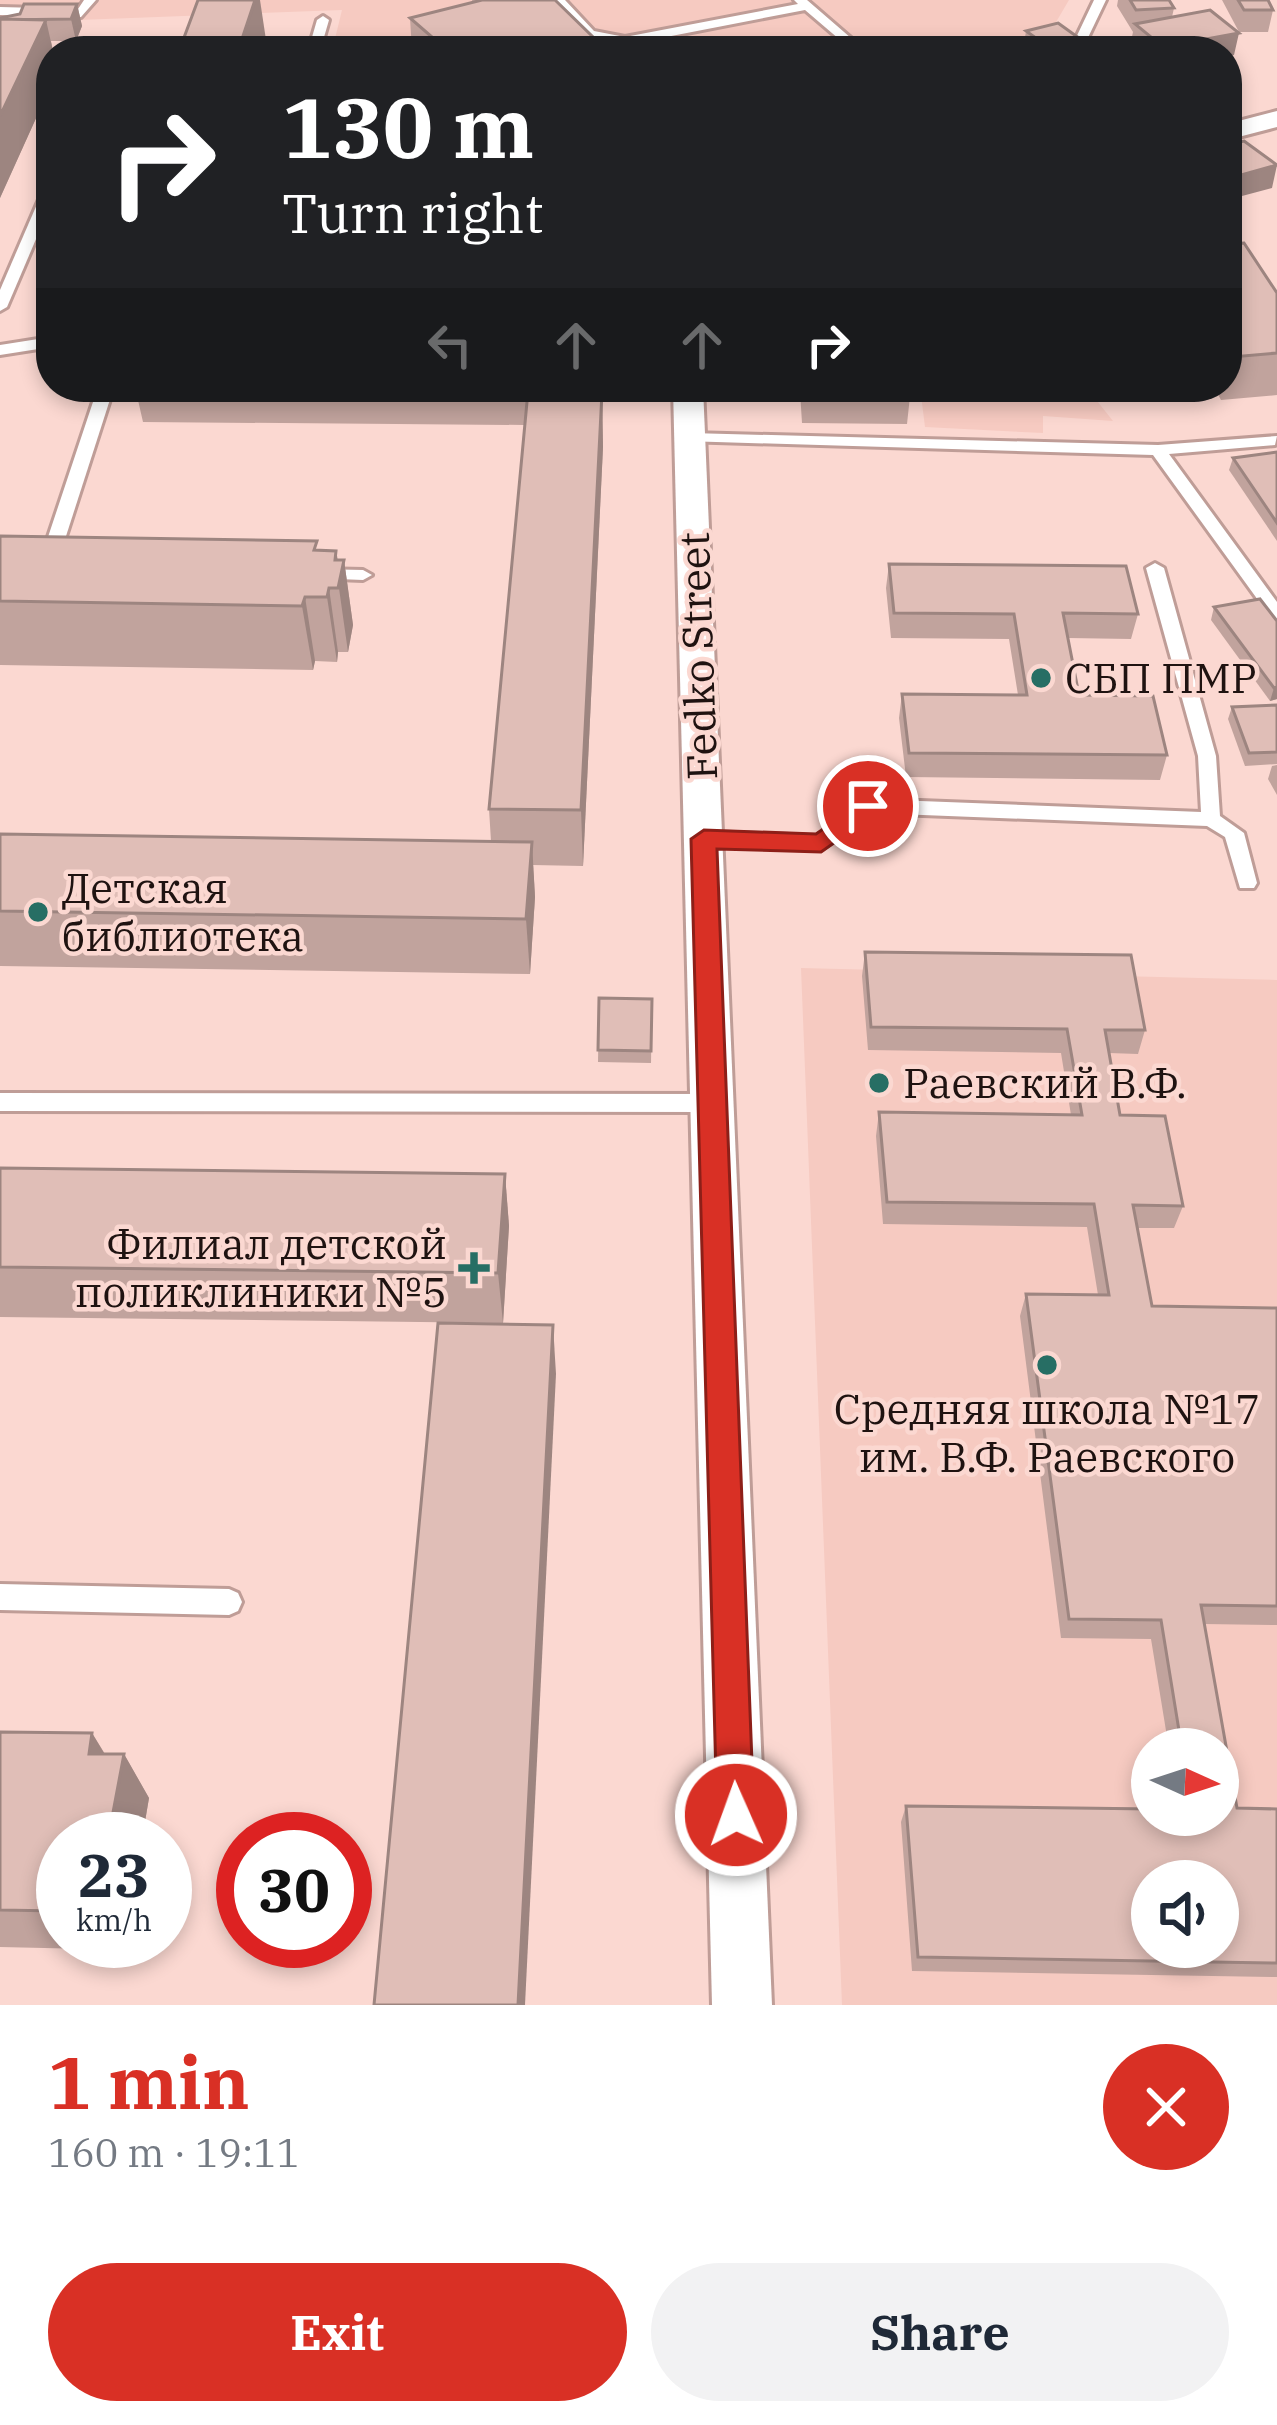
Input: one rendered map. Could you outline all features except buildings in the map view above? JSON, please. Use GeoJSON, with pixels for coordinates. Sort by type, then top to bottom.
{"type":"FeatureCollection","features":[{"type":"Feature","properties":{"kind":"street"},"geometry":{"type":"LineString","coordinates":[[1242,128],[1277,119]]}},
{"type":"Feature","properties":{"kind":"street","name":"Fedko Street"},"geometry":{"type":"LineString","coordinates":[[689,402],[742,2005]]}},
{"type":"Feature","properties":{"kind":"lane"},"geometry":{"type":"LineString","coordinates":[[0,11],[81,13],[90,0]]}},
{"type":"Feature","properties":{"kind":"lane"},"geometry":{"type":"LineString","coordinates":[[558,0],[590,34],[600,36]]}},
{"type":"Feature","properties":{"kind":"lane"},"geometry":{"type":"LineString","coordinates":[[1083,36],[1100,0]]}},
{"type":"Feature","properties":{"kind":"lane"},"geometry":{"type":"LineString","coordinates":[[649,36],[804,3],[842,36]]}},
{"type":"Feature","properties":{"kind":"lane"},"geometry":{"type":"LineString","coordinates":[[318,36],[322,20]]}},
{"type":"Feature","properties":{"kind":"lane"},"geometry":{"type":"LineString","coordinates":[[0,307],[36,223]]}},
{"type":"Feature","properties":{"kind":"lane"},"geometry":{"type":"LineString","coordinates":[[0,350],[36,344]]}},
{"type":"Feature","properties":{"kind":"lane"},"geometry":{"type":"LineString","coordinates":[[45,573],[101,402]]}},
{"type":"Feature","properties":{"kind":"lane"},"geometry":{"type":"LineString","coordinates":[[690,438],[1158,450],[1274,440]]}},
{"type":"Feature","properties":{"kind":"lane"},"geometry":{"type":"LineString","coordinates":[[1158,450],[1277,614]]}},
{"type":"Feature","properties":{"kind":"lane"},"geometry":{"type":"LineString","coordinates":[[1155,568],[1207,756],[1211,819]]}},
{"type":"Feature","properties":{"kind":"lane"},"geometry":{"type":"LineString","coordinates":[[22,573],[68,573]]}},
{"type":"Feature","properties":{"kind":"lane"},"geometry":{"type":"LineString","coordinates":[[295,574],[363,574]]}},
{"type":"Feature","properties":{"kind":"lane"},"geometry":{"type":"LineString","coordinates":[[704,839],[821,843],[868,806],[1211,819],[1234,833],[1247,883]]}},
{"type":"Feature","properties":{"kind":"lane"},"geometry":{"type":"LineString","coordinates":[[0,1102],[713,1102]]}},
{"type":"Feature","properties":{"kind":"lane"},"geometry":{"type":"LineString","coordinates":[[0,1597],[229,1602]]}},
{"type":"Feature","properties":{"kind":"shaded area"},"geometry":{"type":"Polygon","coordinates":[[[0,0],[1069,0],[1052,36],[336,36],[342,10],[0,23],[0,0]]]}},
{"type":"Feature","properties":{"kind":"shaded area"},"geometry":{"type":"Polygon","coordinates":[[[922,402],[1098,402],[1113,421],[1043,416],[1043,433],[925,427],[922,402]]]}},
{"type":"Feature","properties":{"kind":"shaded area","name":"Средняя школа №17 им. В.Ф. Раевского"},"geometry":{"type":"Polygon","coordinates":[[[801,968],[1277,980],[1277,2005],[842,2005],[801,968]]]}},
{"type":"Feature","properties":{"kind":"place","name":"СБП ПМР"},"geometry":{"type":"Point","coordinates":[1041,678]}},
{"type":"Feature","properties":{"kind":"place","name":"Детская библиотека"},"geometry":{"type":"Point","coordinates":[38,912]}},
{"type":"Feature","properties":{"kind":"place","name":"Раевский В.Ф."},"geometry":{"type":"Point","coordinates":[879,1083]}},
{"type":"Feature","properties":{"kind":"place","name":"Филиал детской поликлиники №5"},"geometry":{"type":"Point","coordinates":[474,1268]}},
{"type":"Feature","properties":{"kind":"place","name":"Средняя школа №17 им. В.Ф. Раевского"},"geometry":{"type":"Point","coordinates":[1047,1365]}},
{"type":"Feature","properties":{"kind":"route"},"geometry":{"type":"LineString","coordinates":[[736,1815],[704,839],[821,843],[868,806]]}}]}
